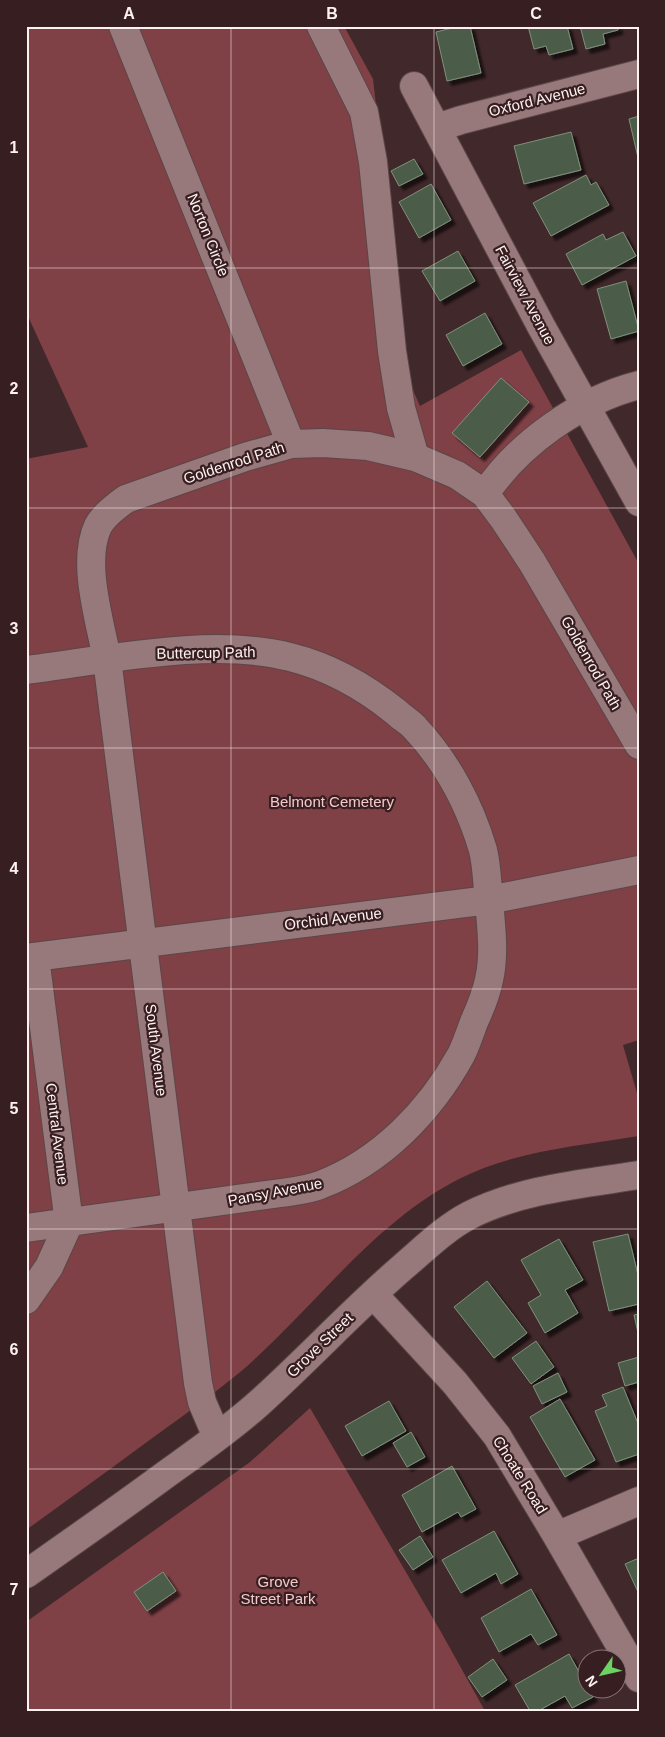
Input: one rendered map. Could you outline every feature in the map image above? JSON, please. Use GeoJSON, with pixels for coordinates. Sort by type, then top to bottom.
{"type":"FeatureCollection","features":[{"type":"Feature","properties":{"kind":"street","name":"Norton Circle"},"geometry":{"type":"LineString","coordinates":[[123,26],[291,444]]}},
{"type":"Feature","properties":{"kind":"street"},"geometry":{"type":"LineString","coordinates":[[322,26],[364,112],[373,162],[393,360],[401,408],[415,457]]}},
{"type":"Feature","properties":{"kind":"street","name":"Oxford Avenue"},"geometry":{"type":"LineString","coordinates":[[436,128],[639,74]]}},
{"type":"Feature","properties":{"kind":"street","name":"Fairview Avenue"},"geometry":{"type":"LineString","coordinates":[[414,86],[541,326],[639,502]]}},
{"type":"Feature","properties":{"kind":"street"},"geometry":{"type":"LineString","coordinates":[[484,494],[507,467],[557,422],[611,394],[639,385]]}},
{"type":"Feature","properties":{"kind":"street","name":"Goldenrod Path"},"geometry":{"type":"LineString","coordinates":[[107,660],[90,569],[91,546],[99,524],[112,510],[126,499],[245,457],[291,444],[323,443],[368,446],[415,457],[457,475],[484,494],[503,518],[532,562],[639,745]]}},
{"type":"Feature","properties":{"kind":"street","name":"Buttercup Path"},"geometry":{"type":"LineString","coordinates":[[26,670],[186,651],[245,650],[290,657],[336,672],[378,698],[414,727],[441,760],[463,799],[484,852],[489,900]]}},
{"type":"Feature","properties":{"kind":"street","name":"South Avenue"},"geometry":{"type":"LineString","coordinates":[[107,660],[198,1388],[206,1415],[217,1437]]}},
{"type":"Feature","properties":{"kind":"street","name":"Orchid Avenue"},"geometry":{"type":"LineString","coordinates":[[30,958],[489,900],[639,870]]}},
{"type":"Feature","properties":{"kind":"street","name":"Pansy Avenue"},"geometry":{"type":"LineString","coordinates":[[26,1228],[176,1209],[318,1187],[349,1172],[383,1149],[419,1115],[442,1086],[462,1053],[489,978],[492,936],[489,900]]}},
{"type":"Feature","properties":{"kind":"street","name":"Central Avenue"},"geometry":{"type":"LineString","coordinates":[[30,958],[69,1223]]}},
{"type":"Feature","properties":{"kind":"street","name":"Grove Street"},"geometry":{"type":"LineString","coordinates":[[26,1574],[217,1437],[276,1388],[373,1294],[432,1242],[458,1223],[482,1210],[539,1191],[639,1175]]}},
{"type":"Feature","properties":{"kind":"street"},"geometry":{"type":"LineString","coordinates":[[26,1300],[49,1267],[69,1223]]}},
{"type":"Feature","properties":{"kind":"street","name":"Choate Road"},"geometry":{"type":"LineString","coordinates":[[373,1294],[455,1383],[497,1436],[558,1536],[639,1678]]}},
{"type":"Feature","properties":{"kind":"street"},"geometry":{"type":"LineString","coordinates":[[558,1536],[639,1501]]}},
{"type":"Feature","properties":{"kind":"green space","name":"Belmont Cemetery"},"geometry":{"type":"Polygon","coordinates":[[[26,26],[344,26],[373,79],[406,363],[413,390],[420,406],[521,350],[639,564],[639,1040],[623,1045],[639,1100],[639,1136],[547,1151],[502,1162],[459,1179],[427,1198],[398,1219],[370,1244],[239,1373],[26,1530],[26,459],[88,447],[26,312],[26,26]]]}},
{"type":"Feature","properties":{"kind":"green space","name":"Grove Street Park"},"geometry":{"type":"Polygon","coordinates":[[[310,1408],[485,1711],[26,1711],[26,1622],[250,1462],[310,1408]]]}},
{"type":"Feature","properties":{"kind":"building"},"geometry":{"type":"Polygon","coordinates":[[[460,26],[470,26],[481,73],[447,81],[436,32],[460,26]]]}},
{"type":"Feature","properties":{"kind":"building"},"geometry":{"type":"Polygon","coordinates":[[[528,26],[567,26],[573,49],[549,55],[546,46],[534,49],[528,26]]]}},
{"type":"Feature","properties":{"kind":"building"},"geometry":{"type":"Polygon","coordinates":[[[580,26],[618,26],[618,30],[603,34],[605,44],[586,49],[580,26]]]}},
{"type":"Feature","properties":{"kind":"building"},"geometry":{"type":"Polygon","coordinates":[[[639,116],[639,162],[629,119],[639,116]]]}},
{"type":"Feature","properties":{"kind":"building"},"geometry":{"type":"Polygon","coordinates":[[[571,132],[581,170],[524,184],[514,146],[571,132]]]}},
{"type":"Feature","properties":{"kind":"building"},"geometry":{"type":"Polygon","coordinates":[[[414,159],[423,174],[399,186],[391,171],[414,159]]]}},
{"type":"Feature","properties":{"kind":"building"},"geometry":{"type":"Polygon","coordinates":[[[586,175],[591,185],[596,182],[609,205],[551,236],[533,203],[586,175]]]}},
{"type":"Feature","properties":{"kind":"building"},"geometry":{"type":"Polygon","coordinates":[[[431,184],[451,220],[419,238],[399,202],[431,184]]]}},
{"type":"Feature","properties":{"kind":"building"},"geometry":{"type":"Polygon","coordinates":[[[623,232],[636,256],[582,285],[566,254],[603,234],[606,240],[623,232]]]}},
{"type":"Feature","properties":{"kind":"building"},"geometry":{"type":"Polygon","coordinates":[[[458,251],[475,281],[440,301],[422,271],[458,251]]]}},
{"type":"Feature","properties":{"kind":"building"},"geometry":{"type":"Polygon","coordinates":[[[626,281],[639,331],[611,339],[597,289],[626,281]]]}},
{"type":"Feature","properties":{"kind":"building"},"geometry":{"type":"Polygon","coordinates":[[[485,313],[502,344],[463,366],[446,335],[485,313]]]}},
{"type":"Feature","properties":{"kind":"building"},"geometry":{"type":"Polygon","coordinates":[[[501,378],[529,402],[480,457],[452,433],[501,378]]]}},
{"type":"Feature","properties":{"kind":"building"},"geometry":{"type":"Polygon","coordinates":[[[628,1234],[639,1279],[639,1304],[609,1311],[593,1242],[628,1234]]]}},
{"type":"Feature","properties":{"kind":"building"},"geometry":{"type":"Polygon","coordinates":[[[559,1239],[583,1280],[565,1290],[578,1313],[545,1333],[528,1303],[541,1295],[521,1260],[559,1239]]]}},
{"type":"Feature","properties":{"kind":"building"},"geometry":{"type":"Polygon","coordinates":[[[487,1281],[527,1333],[494,1358],[454,1307],[487,1281]]]}},
{"type":"Feature","properties":{"kind":"building"},"geometry":{"type":"Polygon","coordinates":[[[639,1314],[639,1337],[634,1315],[639,1314]]]}},
{"type":"Feature","properties":{"kind":"building"},"geometry":{"type":"Polygon","coordinates":[[[536,1341],[554,1367],[531,1384],[512,1358],[536,1341]]]}},
{"type":"Feature","properties":{"kind":"building"},"geometry":{"type":"Polygon","coordinates":[[[639,1357],[639,1382],[625,1386],[618,1363],[639,1357]]]}},
{"type":"Feature","properties":{"kind":"building"},"geometry":{"type":"Polygon","coordinates":[[[558,1373],[567,1392],[542,1404],[533,1386],[558,1373]]]}},
{"type":"Feature","properties":{"kind":"building"},"geometry":{"type":"Polygon","coordinates":[[[623,1387],[639,1426],[639,1454],[616,1462],[595,1411],[607,1406],[602,1395],[623,1387]]]}},
{"type":"Feature","properties":{"kind":"building"},"geometry":{"type":"Polygon","coordinates":[[[560,1399],[595,1460],[565,1477],[530,1417],[560,1399]]]}},
{"type":"Feature","properties":{"kind":"building"},"geometry":{"type":"Polygon","coordinates":[[[389,1401],[406,1431],[362,1456],[345,1426],[389,1401]]]}},
{"type":"Feature","properties":{"kind":"building"},"geometry":{"type":"Polygon","coordinates":[[[411,1432],[425,1457],[407,1467],[393,1443],[411,1432]]]}},
{"type":"Feature","properties":{"kind":"building"},"geometry":{"type":"Polygon","coordinates":[[[452,1466],[476,1509],[461,1517],[458,1512],[422,1532],[402,1495],[452,1466]]]}},
{"type":"Feature","properties":{"kind":"building"},"geometry":{"type":"Polygon","coordinates":[[[494,1531],[518,1574],[501,1584],[496,1573],[461,1593],[442,1560],[494,1531]]]}},
{"type":"Feature","properties":{"kind":"building"},"geometry":{"type":"Polygon","coordinates":[[[420,1536],[433,1557],[413,1570],[399,1550],[420,1536]]]}},
{"type":"Feature","properties":{"kind":"building"},"geometry":{"type":"Polygon","coordinates":[[[639,1558],[639,1594],[625,1564],[639,1558]]]}},
{"type":"Feature","properties":{"kind":"building"},"geometry":{"type":"Polygon","coordinates":[[[163,1572],[176,1591],[147,1611],[134,1592],[163,1572]]]}},
{"type":"Feature","properties":{"kind":"building"},"geometry":{"type":"Polygon","coordinates":[[[531,1589],[557,1635],[538,1645],[531,1634],[499,1652],[481,1618],[531,1589]]]}},
{"type":"Feature","properties":{"kind":"building"},"geometry":{"type":"Polygon","coordinates":[[[569,1654],[578,1670],[578,1700],[587,1700],[572,1708],[565,1696],[538,1711],[530,1711],[515,1685],[569,1654]]]}},
{"type":"Feature","properties":{"kind":"building"},"geometry":{"type":"Polygon","coordinates":[[[493,1659],[507,1680],[482,1697],[468,1677],[493,1659]]]}}]}
